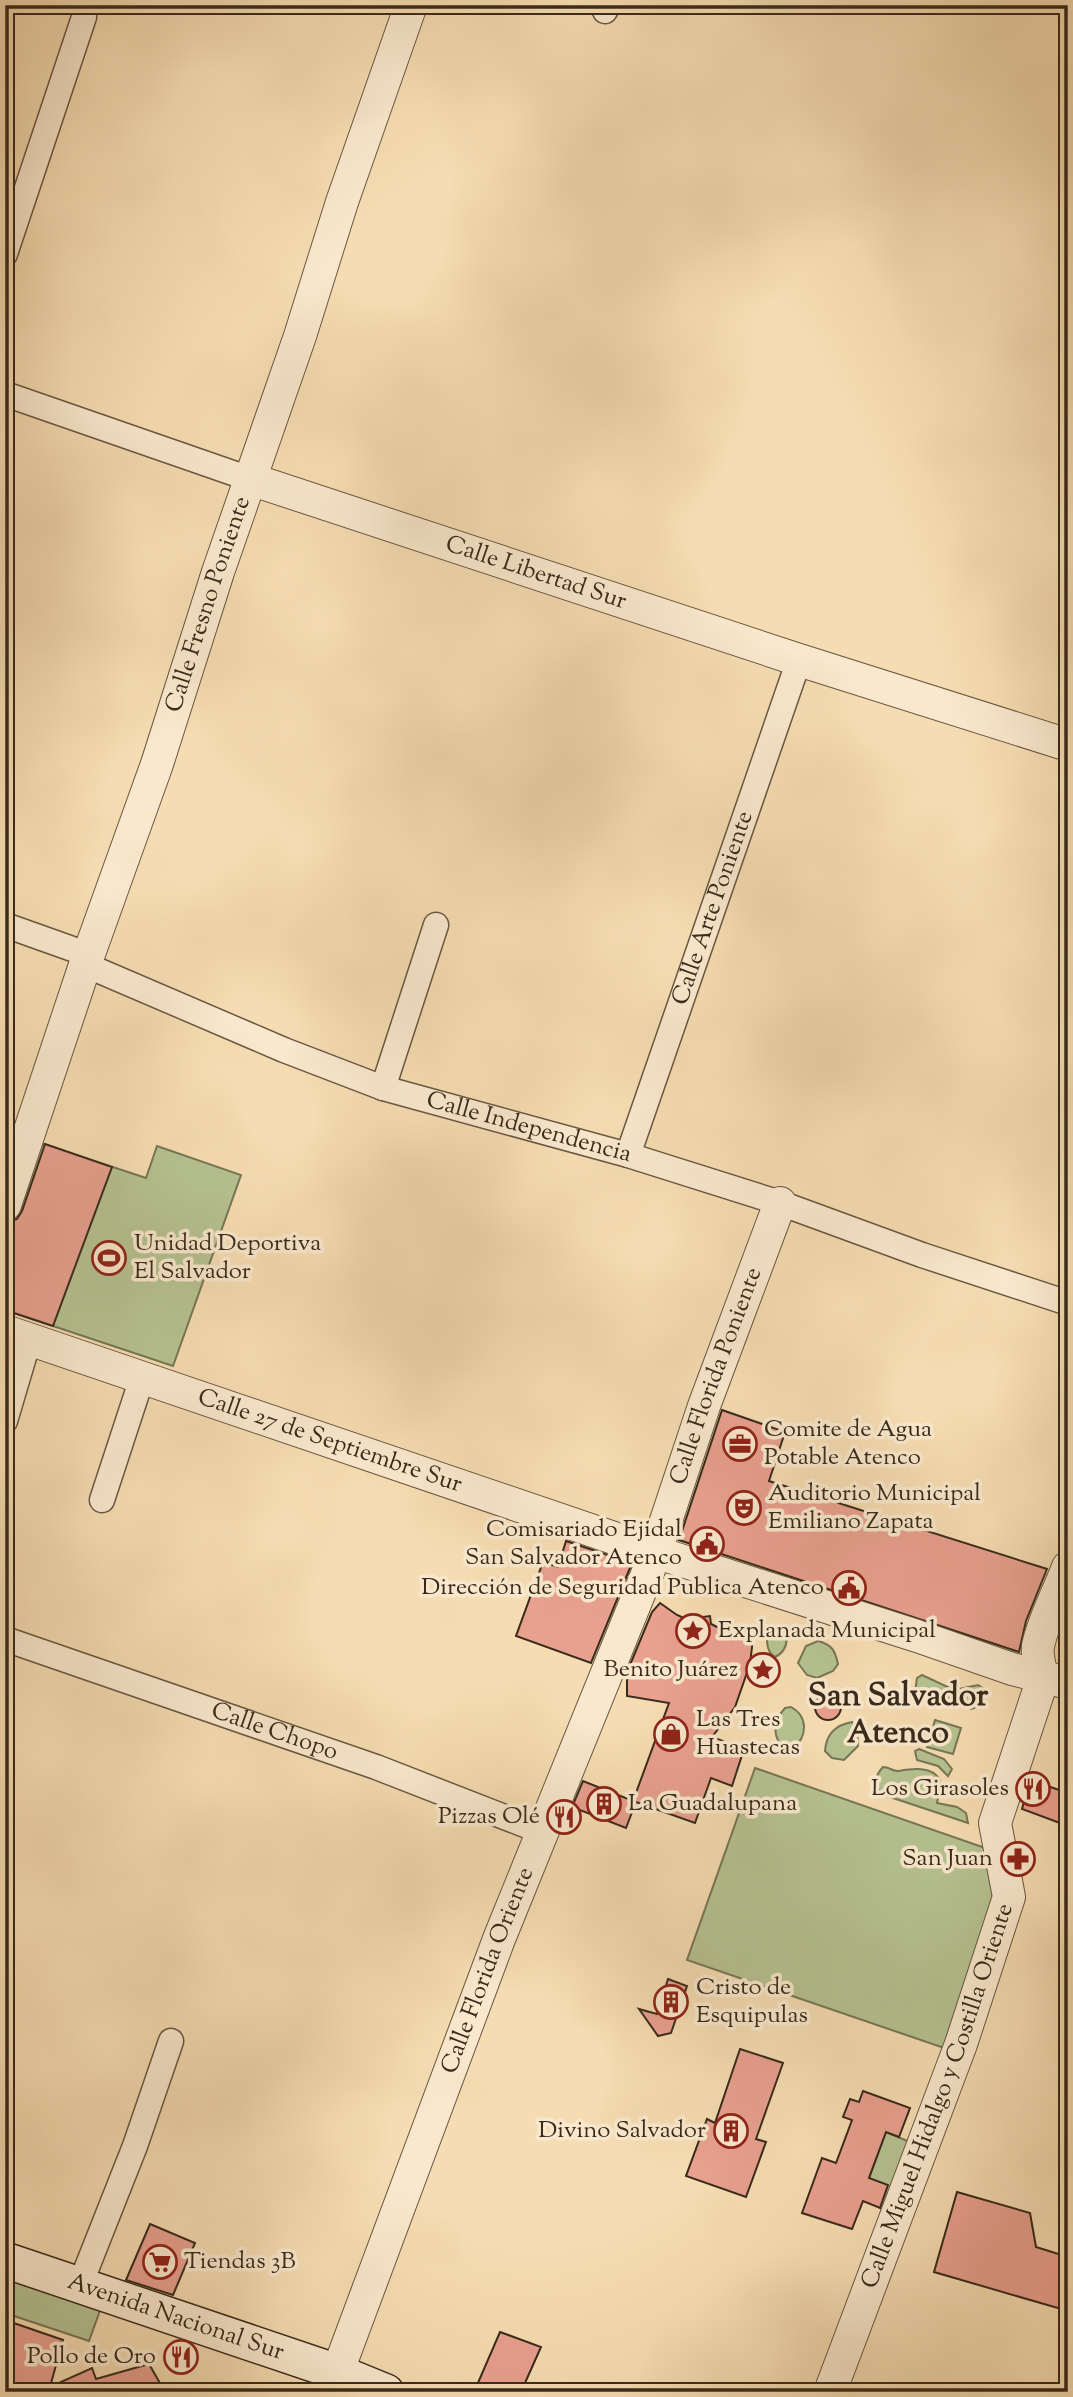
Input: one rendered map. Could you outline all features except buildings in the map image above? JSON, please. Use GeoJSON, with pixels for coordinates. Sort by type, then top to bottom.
{"type":"FeatureCollection","features":[{"type":"Feature","properties":{"kind":"main road","name":"Avenida Nacional Sur"},"geometry":{"type":"LineString","coordinates":[[5,2260],[80,2285],[333,2382],[386,2392]]}},
{"type":"Feature","properties":{"kind":"street","name":"Calle Fresno Poniente"},"geometry":{"type":"LineString","coordinates":[[5,1205],[15,1142],[86,962],[157,764],[342,202],[411,5]]}},
{"type":"Feature","properties":{"kind":"street"},"geometry":{"type":"LineString","coordinates":[[5,254],[84,17]]}},
{"type":"Feature","properties":{"kind":"street","name":"Calle Libertad Sur"},"geometry":{"type":"LineString","coordinates":[[5,394],[250,480],[1068,746]]}},
{"type":"Feature","properties":{"kind":"street","name":"Calle Arte Poniente"},"geometry":{"type":"LineString","coordinates":[[628,1155],[799,660]]}},
{"type":"Feature","properties":{"kind":"street","name":"Calle Independencia"},"geometry":{"type":"LineString","coordinates":[[5,925],[78,951],[95,969],[284,1050],[383,1088],[628,1155],[780,1203],[922,1255],[1068,1303]]}},
{"type":"Feature","properties":{"kind":"street"},"geometry":{"type":"LineString","coordinates":[[383,1088],[436,925]]}},
{"type":"Feature","properties":{"kind":"street","name":"Calle Florida Poniente"},"geometry":{"type":"LineString","coordinates":[[655,1552],[704,1406],[780,1203]]}},
{"type":"Feature","properties":{"kind":"street"},"geometry":{"type":"LineString","coordinates":[[5,1421],[17,1335]]}},
{"type":"Feature","properties":{"kind":"street","name":"Calle 27 de Septiembre Sur"},"geometry":{"type":"LineString","coordinates":[[17,1335],[655,1552],[1012,1669],[1055,1679]]}},
{"type":"Feature","properties":{"kind":"street"},"geometry":{"type":"LineString","coordinates":[[102,1500],[142,1378]]}},
{"type":"Feature","properties":{"kind":"street","name":"Calle Florida Oriente"},"geometry":{"type":"LineString","coordinates":[[333,2382],[499,1939],[655,1552]]}},
{"type":"Feature","properties":{"kind":"street","name":"Calle Miguel Hidalgo y Costilla Oriente"},"geometry":{"type":"LineString","coordinates":[[830,2392],[961,2044],[1009,1897],[995,1823],[1041,1684],[1055,1679],[1038,1663],[1038,1647],[1068,1567]]}},
{"type":"Feature","properties":{"kind":"street","name":"Calle Chopo"},"geometry":{"type":"LineString","coordinates":[[5,1639],[376,1767],[543,1832]]}},
{"type":"Feature","properties":{"kind":"street"},"geometry":{"type":"LineString","coordinates":[[80,2285],[135,2146],[171,2041]]}},
{"type":"Feature","properties":{"kind":"green space","name":"Unidad Deportiva El Salvador"},"geometry":{"type":"Polygon","coordinates":[[[28,1139],[146,1178],[157,1146],[241,1175],[173,1366],[5,1310],[5,1205],[28,1139]]]}},
{"type":"Feature","properties":{"kind":"green space"},"geometry":{"type":"Polygon","coordinates":[[[774,1628],[786,1630],[787,1634],[784,1649],[775,1657],[769,1649],[767,1639],[767,1633],[774,1628]]]}},
{"type":"Feature","properties":{"kind":"green space"},"geometry":{"type":"Polygon","coordinates":[[[818,1641],[832,1649],[838,1664],[833,1671],[817,1678],[807,1675],[798,1663],[806,1646],[818,1641]]]}},
{"type":"Feature","properties":{"kind":"green space"},"geometry":{"type":"Polygon","coordinates":[[[922,1675],[954,1690],[978,1685],[984,1689],[985,1700],[971,1709],[950,1698],[938,1697],[926,1701],[915,1692],[917,1678],[922,1675]]]}},
{"type":"Feature","properties":{"kind":"green space"},"geometry":{"type":"Polygon","coordinates":[[[791,1707],[801,1716],[804,1727],[801,1739],[793,1749],[780,1744],[775,1730],[782,1712],[791,1707]]]}},
{"type":"Feature","properties":{"kind":"green space"},"geometry":{"type":"Polygon","coordinates":[[[935,1720],[961,1728],[953,1754],[927,1747],[935,1720]]]}},
{"type":"Feature","properties":{"kind":"green space"},"geometry":{"type":"Polygon","coordinates":[[[852,1722],[857,1730],[858,1746],[844,1760],[832,1758],[825,1751],[827,1740],[836,1728],[852,1722]]]}},
{"type":"Feature","properties":{"kind":"green space"},"geometry":{"type":"Polygon","coordinates":[[[919,1749],[944,1759],[952,1769],[948,1776],[938,1766],[917,1760],[915,1751],[919,1749]]]}},
{"type":"Feature","properties":{"kind":"green space"},"geometry":{"type":"Polygon","coordinates":[[[883,1767],[897,1771],[921,1769],[933,1772],[940,1781],[937,1803],[957,1807],[966,1813],[968,1823],[884,1795],[876,1781],[883,1767]]]}},
{"type":"Feature","properties":{"kind":"green space"},"geometry":{"type":"Polygon","coordinates":[[[755,1768],[991,1850],[1001,1897],[950,2050],[687,1960],[755,1768]]]}},
{"type":"Feature","properties":{"kind":"green space"},"geometry":{"type":"Polygon","coordinates":[[[886,2132],[917,2145],[894,2214],[880,2208],[869,2178],[886,2132]]]}},
{"type":"Feature","properties":{"kind":"green space"},"geometry":{"type":"Polygon","coordinates":[[[5,2274],[102,2305],[89,2341],[5,2313],[5,2274]]]}},
{"type":"Feature","properties":{"kind":"place","name":"Unidad Deportiva El Salvador"},"geometry":{"type":"Point","coordinates":[109,1258]}},
{"type":"Feature","properties":{"kind":"place","name":"Comite de Agua Potable Atenco"},"geometry":{"type":"Point","coordinates":[740,1444]}},
{"type":"Feature","properties":{"kind":"place","name":"Auditorio Municipal Emiliano Zapata"},"geometry":{"type":"Point","coordinates":[744,1508]}},
{"type":"Feature","properties":{"kind":"place","name":"Comisariado Ejidal San Salvador Atenco"},"geometry":{"type":"Point","coordinates":[707,1544]}},
{"type":"Feature","properties":{"kind":"place","name":"Dirección de Seguridad Publica Atenco"},"geometry":{"type":"Point","coordinates":[849,1588]}},
{"type":"Feature","properties":{"kind":"place","name":"Explanada Municipal"},"geometry":{"type":"Point","coordinates":[693,1631]}},
{"type":"Feature","properties":{"kind":"place","name":"Benito Juárez"},"geometry":{"type":"Point","coordinates":[763,1670]}},
{"type":"Feature","properties":{"kind":"place","name":"Las Tres Huastecas"},"geometry":{"type":"Point","coordinates":[671,1734]}},
{"type":"Feature","properties":{"kind":"place","name":"Los Girasoles"},"geometry":{"type":"Point","coordinates":[1033,1789]}},
{"type":"Feature","properties":{"kind":"place","name":"La Guadalupana"},"geometry":{"type":"Point","coordinates":[604,1804]}},
{"type":"Feature","properties":{"kind":"place","name":"Pizzas Olé"},"geometry":{"type":"Point","coordinates":[564,1817]}},
{"type":"Feature","properties":{"kind":"place","name":"San Juan"},"geometry":{"type":"Point","coordinates":[1018,1859]}},
{"type":"Feature","properties":{"kind":"place","name":"Cristo de Esquipulas"},"geometry":{"type":"Point","coordinates":[671,2002]}},
{"type":"Feature","properties":{"kind":"place","name":"Divino Salvador"},"geometry":{"type":"Point","coordinates":[731,2131]}},
{"type":"Feature","properties":{"kind":"place","name":"Tiendas 3B"},"geometry":{"type":"Point","coordinates":[160,2262]}},
{"type":"Feature","properties":{"kind":"place","name":"Pollo de Oro"},"geometry":{"type":"Point","coordinates":[181,2357]}},
{"type":"Feature","properties":{"kind":"district","name":"San Salvador Atenco"},"geometry":{"type":"Point","coordinates":[898,1716]}}]}
